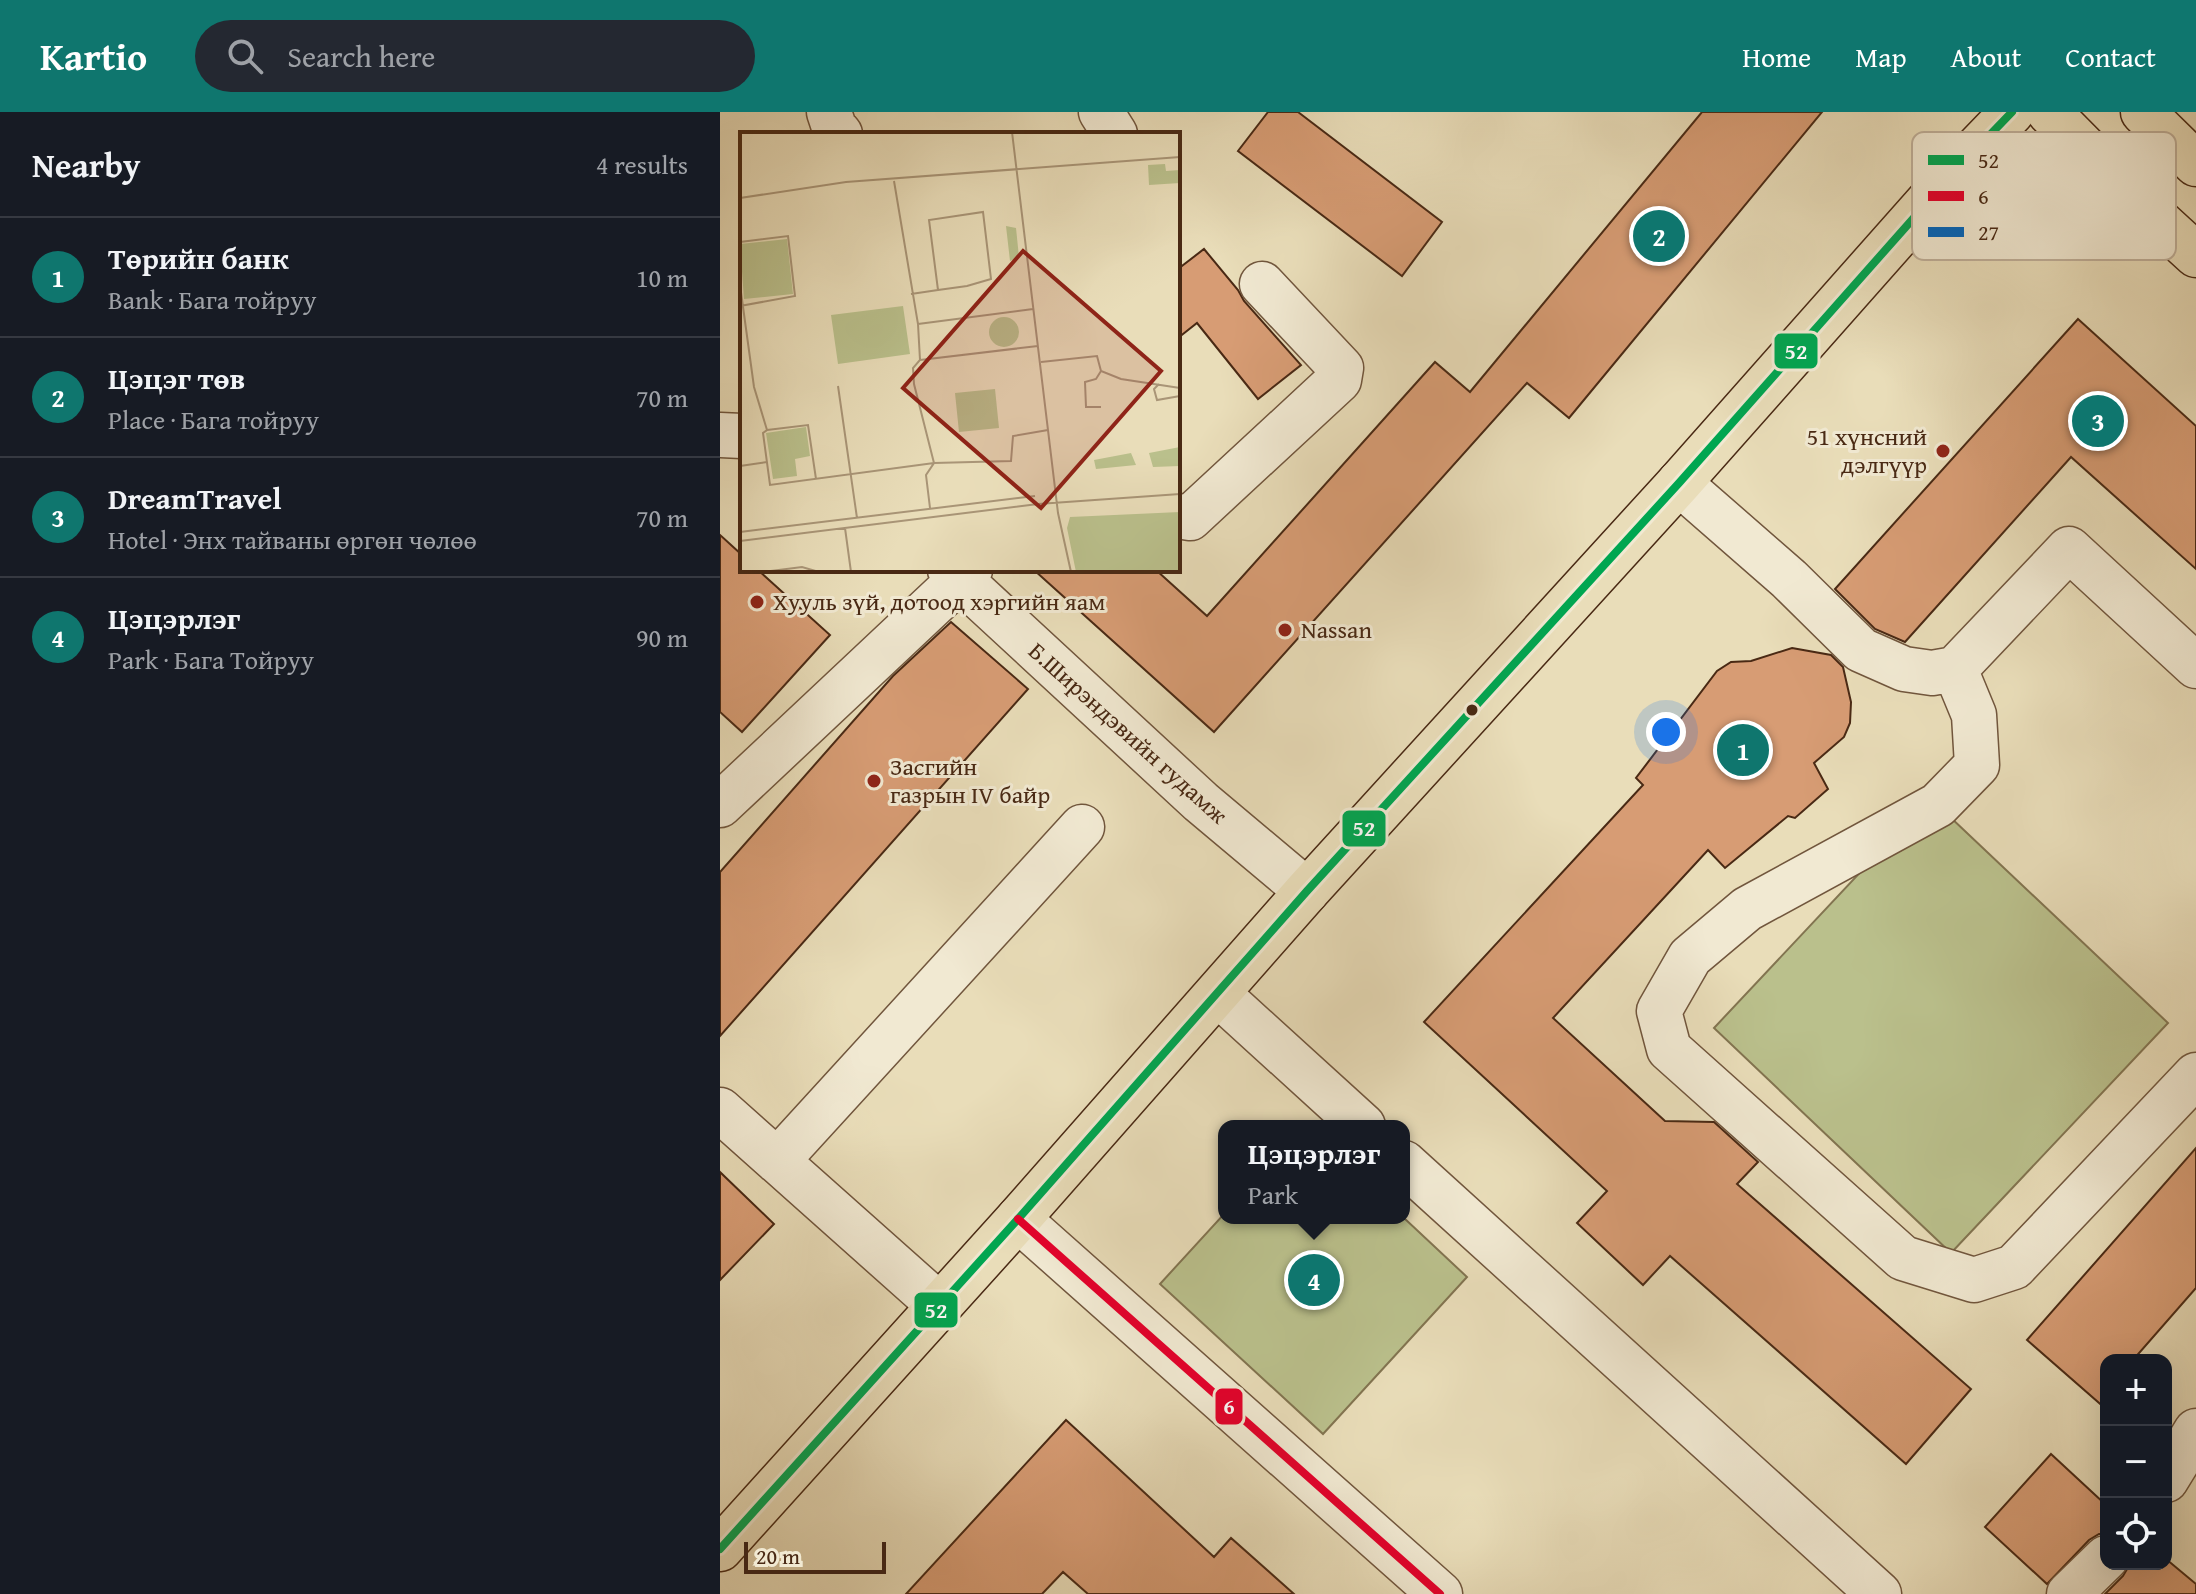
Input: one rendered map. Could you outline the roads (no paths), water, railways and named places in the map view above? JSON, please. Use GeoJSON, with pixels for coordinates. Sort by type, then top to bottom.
{"type":"FeatureCollection","features":[{"type":"Feature","properties":{"kind":"main road"},"geometry":{"type":"LineString","coordinates":[[1993,132],[2012,112]]}},
{"type":"Feature","properties":{"kind":"main road"},"geometry":{"type":"LineString","coordinates":[[2049,112],[2069,132]]}},
{"type":"Feature","properties":{"kind":"main road"},"geometry":{"type":"LineString","coordinates":[[2143,112],[2163,132]]}},
{"type":"Feature","properties":{"kind":"main road"},"geometry":{"type":"LineString","coordinates":[[2176,144],[2196,164]]}},
{"type":"Feature","properties":{"kind":"main road"},"geometry":{"type":"LineString","coordinates":[[720,1549],[1912,220]]}},
{"type":"Feature","properties":{"kind":"main road"},"geometry":{"type":"LineString","coordinates":[[2176,237],[2196,255]]}},
{"type":"Feature","properties":{"kind":"street"},"geometry":{"type":"LineString","coordinates":[[829,112],[838,132]]}},
{"type":"Feature","properties":{"kind":"street"},"geometry":{"type":"LineString","coordinates":[[1101,112],[1114,132]]}},
{"type":"Feature","properties":{"kind":"street"},"geometry":{"type":"LineString","coordinates":[[1180,516],[1190,518],[1339,380],[1341,368],[1262,284]]}},
{"type":"Feature","properties":{"kind":"street"},"geometry":{"type":"LineString","coordinates":[[720,435],[740,436]]}},
{"type":"Feature","properties":{"kind":"street"},"geometry":{"type":"LineString","coordinates":[[1679,483],[1789,579],[1861,650],[1904,669],[1932,673],[1955,669],[2069,549],[2196,666]]}},
{"type":"Feature","properties":{"kind":"street"},"geometry":{"type":"LineString","coordinates":[[720,805],[961,573]]}},
{"type":"Feature","properties":{"kind":"street","name":"Б.Ширэндэвийн гудамж"},"geometry":{"type":"LineString","coordinates":[[961,573],[1201,802],[1307,891]]}},
{"type":"Feature","properties":{"kind":"street"},"geometry":{"type":"LineString","coordinates":[[1955,669],[1974,715],[1977,765],[1938,805],[1747,909],[1690,957],[1659,1011],[1669,1049],[1903,1258],[1974,1280],[2014,1267],[2196,1075]]}},
{"type":"Feature","properties":{"kind":"street"},"geometry":{"type":"LineString","coordinates":[[777,1161],[1082,827]]}},
{"type":"Feature","properties":{"kind":"street"},"geometry":{"type":"LineString","coordinates":[[1218,994],[1356,1120]]}},
{"type":"Feature","properties":{"kind":"street"},"geometry":{"type":"LineString","coordinates":[[720,1110],[939,1305]]}},
{"type":"Feature","properties":{"kind":"street"},"geometry":{"type":"LineString","coordinates":[[1410,1168],[1879,1594]]}},
{"type":"Feature","properties":{"kind":"street"},"geometry":{"type":"LineString","coordinates":[[1018,1219],[1440,1594]]}},
{"type":"Feature","properties":{"kind":"street"},"geometry":{"type":"LineString","coordinates":[[2172,1470],[2196,1431]]}},
{"type":"Feature","properties":{"kind":"street"},"geometry":{"type":"LineString","coordinates":[[2069,1594],[2100,1564]]}},
{"type":"Feature","properties":{"kind":"place","name":"Цэцэг төв"},"geometry":{"type":"Point","coordinates":[1659,236]}},
{"type":"Feature","properties":{"kind":"place","name":"DreamTravel"},"geometry":{"type":"Point","coordinates":[2098,421]}},
{"type":"Feature","properties":{"kind":"place","name":"51 хүнсний дэлгүүр"},"geometry":{"type":"Point","coordinates":[1943,451]}},
{"type":"Feature","properties":{"kind":"place","name":"Хууль зүй, дотоод хэргийн яам"},"geometry":{"type":"Point","coordinates":[757,602]}},
{"type":"Feature","properties":{"kind":"place","name":"Nassan"},"geometry":{"type":"Point","coordinates":[1285,630]}},
{"type":"Feature","properties":{"kind":"place","name":"Төрийн банк"},"geometry":{"type":"Point","coordinates":[1743,750]}},
{"type":"Feature","properties":{"kind":"place","name":"Засгийн газрын IV байр"},"geometry":{"type":"Point","coordinates":[874,781]}},
{"type":"Feature","properties":{"kind":"place","name":"Цэцэрлэг"},"geometry":{"type":"Point","coordinates":[1314,1280]}}]}
